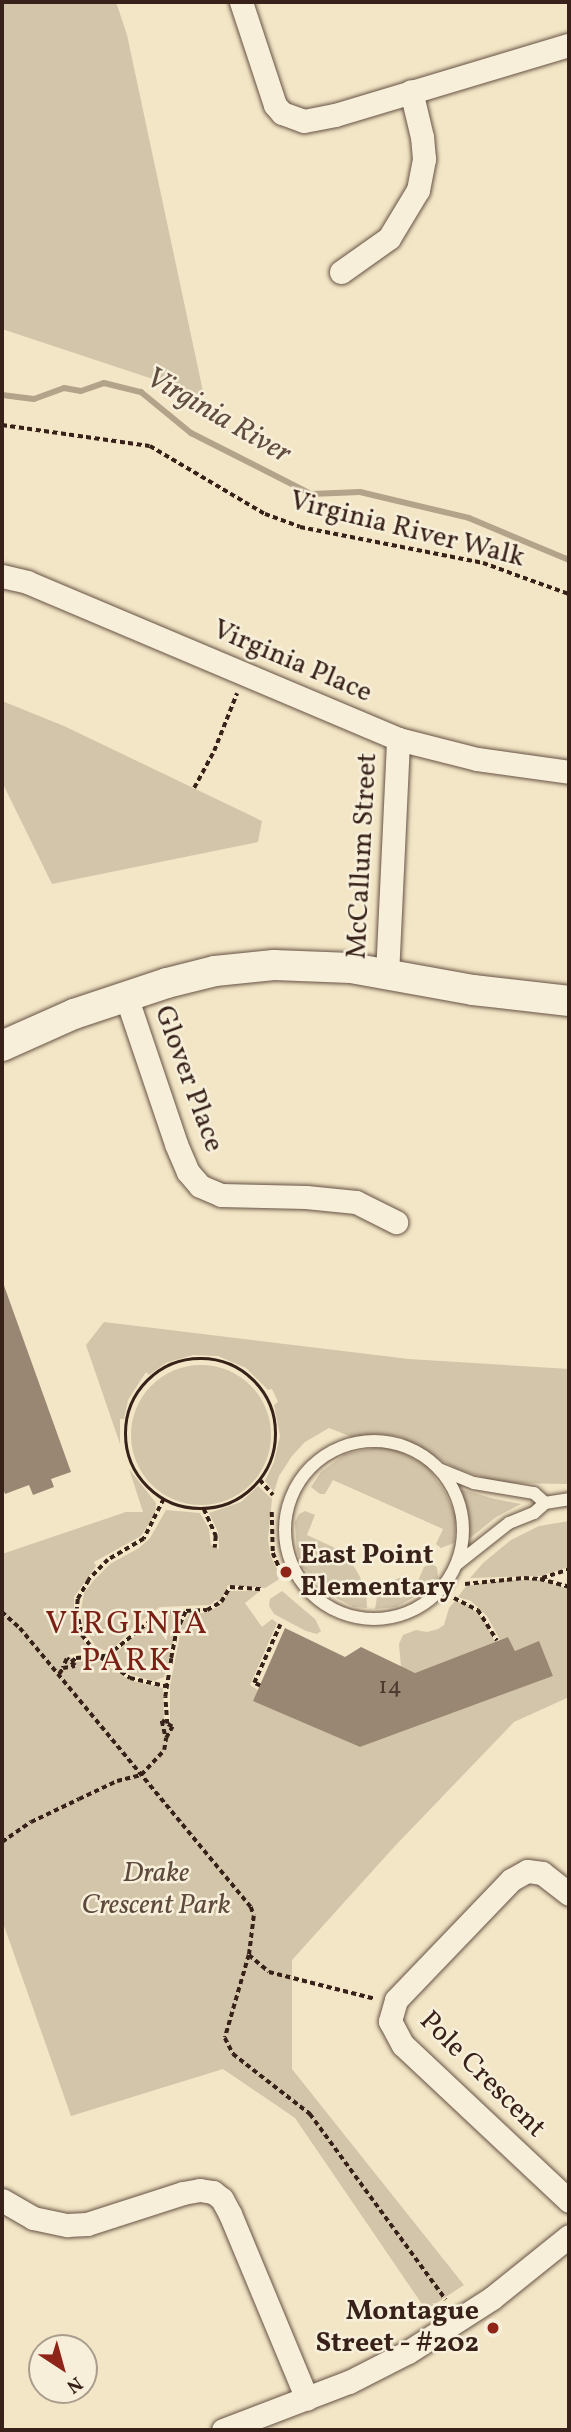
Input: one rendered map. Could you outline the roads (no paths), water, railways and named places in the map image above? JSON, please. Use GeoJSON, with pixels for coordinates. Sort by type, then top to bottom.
{"type":"FeatureCollection","features":[{"type":"Feature","properties":{"kind":"street"},"geometry":{"type":"LineString","coordinates":[[241,2],[270,95],[282,113],[293,119],[318,120],[569,45]]}},
{"type":"Feature","properties":{"kind":"street"},"geometry":{"type":"LineString","coordinates":[[341,272],[389,238],[418,190],[424,159],[422,137],[411,91]]}},
{"type":"Feature","properties":{"kind":"street","name":"Virginia Place"},"geometry":{"type":"LineString","coordinates":[[2,576],[27,582],[398,739],[477,759],[569,772]]}},
{"type":"Feature","properties":{"kind":"street","name":"McCallum Street"},"geometry":{"type":"LineString","coordinates":[[387,975],[398,739]]}},
{"type":"Feature","properties":{"kind":"street"},"geometry":{"type":"LineString","coordinates":[[2,1046],[74,1014],[126,996],[215,971],[274,965],[310,964],[472,990],[569,1001]]}},
{"type":"Feature","properties":{"kind":"street","name":"Glover Place"},"geometry":{"type":"LineString","coordinates":[[126,996],[176,1144],[188,1172],[200,1186],[221,1195],[306,1197],[356,1202],[396,1222]]}},
{"type":"Feature","properties":{"kind":"street","name":"Pole Crescent"},"geometry":{"type":"LineString","coordinates":[[569,1894],[542,1873],[527,1871],[511,1880],[396,2000],[390,2021],[403,2045],[569,2201]]}},
{"type":"Feature","properties":{"kind":"street"},"geometry":{"type":"LineString","coordinates":[[2,2200],[33,2218],[67,2225],[87,2224],[183,2193],[200,2190],[213,2192],[222,2199],[229,2214],[307,2399]]}},
{"type":"Feature","properties":{"kind":"street"},"geometry":{"type":"LineString","coordinates":[[223,2430],[307,2399],[377,2368],[458,2321],[523,2275],[569,2236]]}},
{"type":"Feature","properties":{"kind":"lane"},"geometry":{"type":"LineString","coordinates":[[457,1564],[461,1533],[453,1492],[439,1469],[421,1452],[397,1442],[349,1443],[325,1456],[306,1476],[288,1512],[286,1550],[291,1567],[302,1585],[332,1609],[345,1614],[398,1616],[413,1610],[442,1589],[457,1564],[491,1535],[534,1513],[545,1503],[569,1499]]}},
{"type":"Feature","properties":{"kind":"lane"},"geometry":{"type":"LineString","coordinates":[[439,1469],[474,1483],[534,1493],[545,1503]]}},
{"type":"Feature","properties":{"kind":"waterway","name":"Virginia River"},"geometry":{"type":"LineString","coordinates":[[2,395],[34,399],[64,388],[81,391],[104,383],[141,392],[191,433],[311,494],[360,492],[469,518],[569,560]]}},
{"type":"Feature","properties":{"kind":"place","name":"East Point Elementary"},"geometry":{"type":"Point","coordinates":[286,1572]}},
{"type":"Feature","properties":{"kind":"place","name":"Montague Street - #202"},"geometry":{"type":"Point","coordinates":[493,2328]}},
{"type":"Feature","properties":{"kind":"district","name":"VIRGINIA PARK"},"geometry":{"type":"Point","coordinates":[127,1644]}},
{"type":"Feature","properties":{"kind":"park label","name":"Drake Crescent Park"},"geometry":{"type":"Point","coordinates":[156,1890]}}]}
